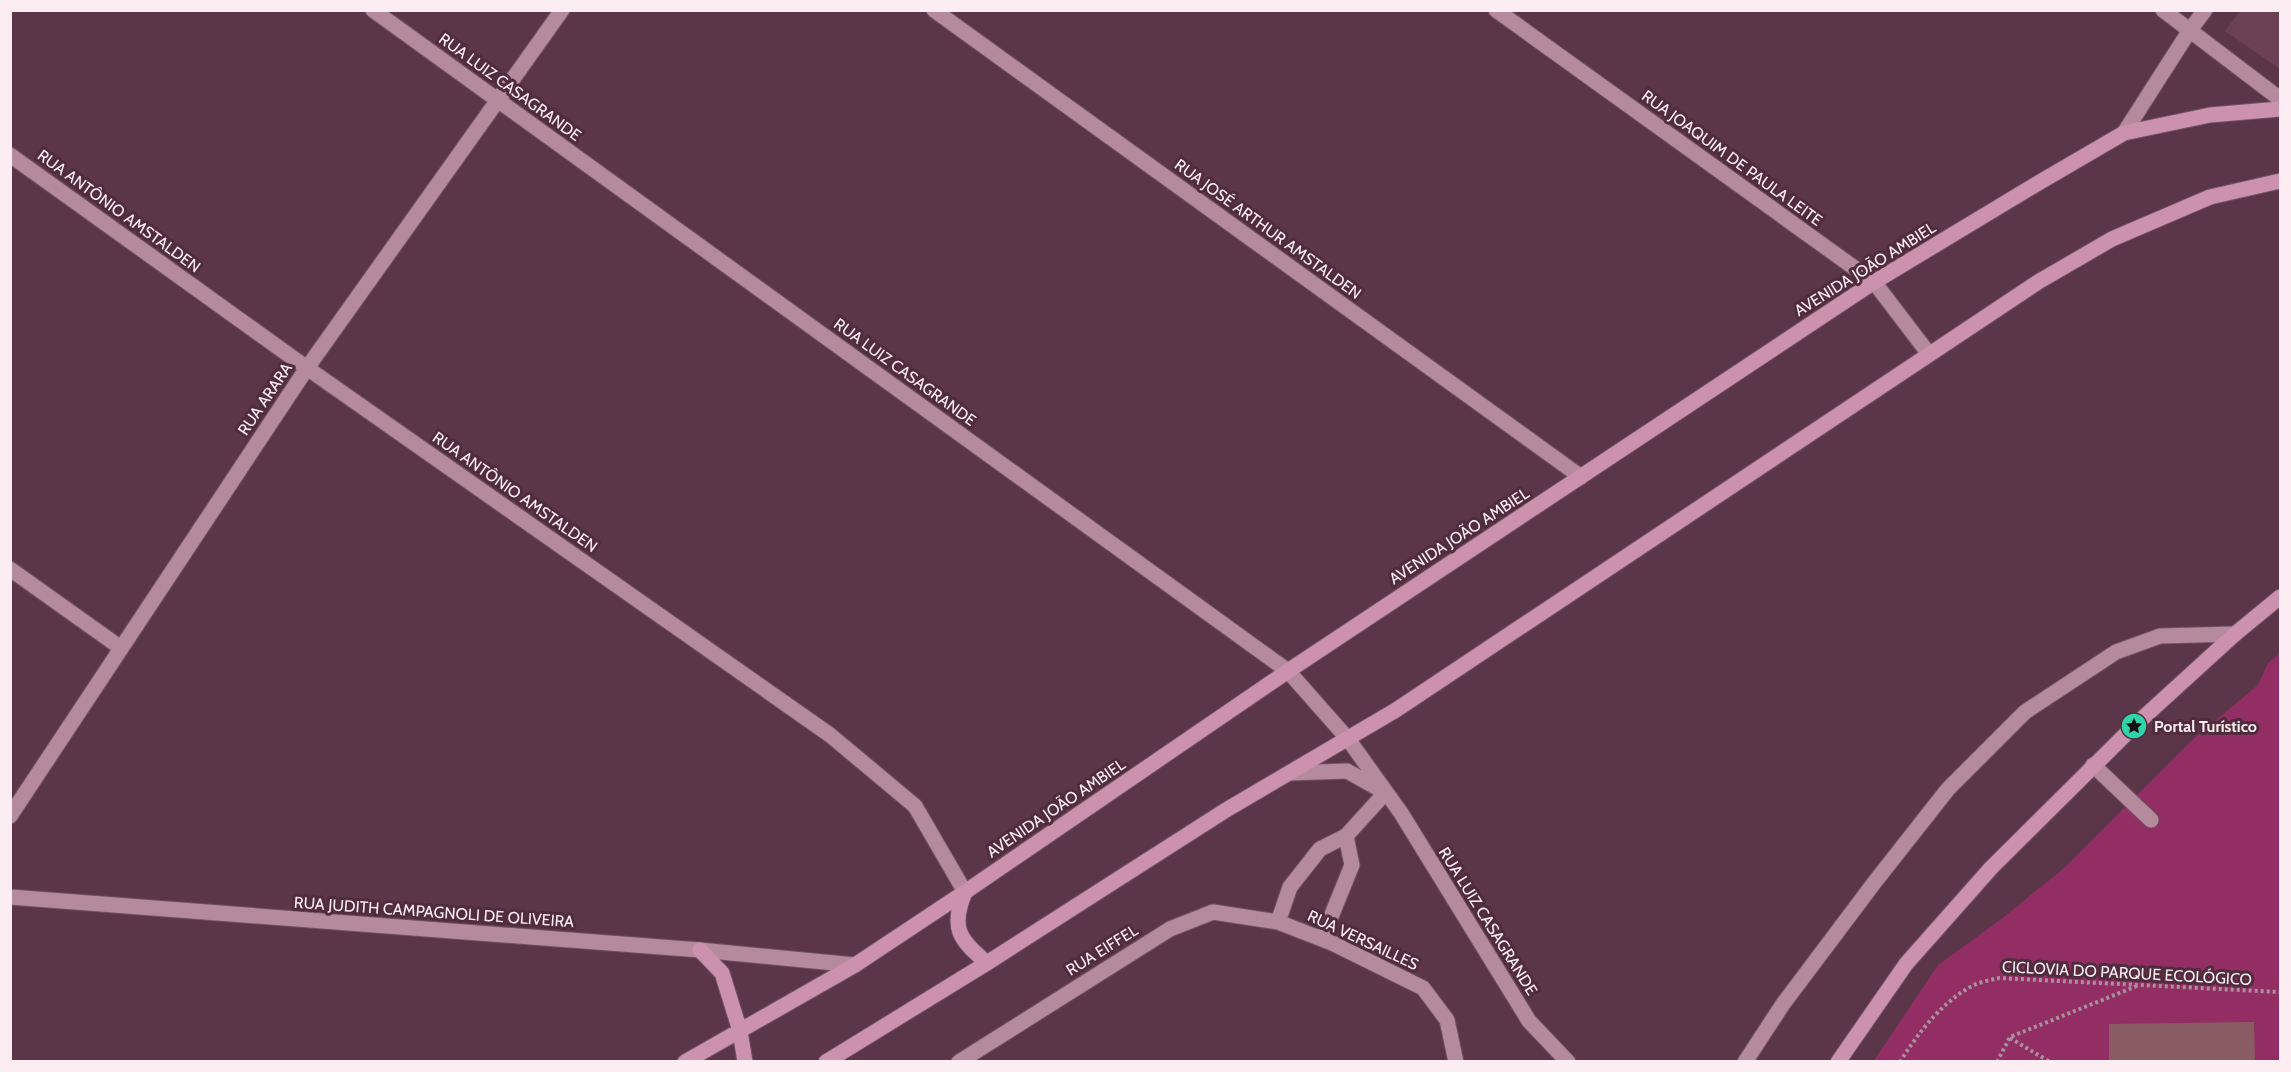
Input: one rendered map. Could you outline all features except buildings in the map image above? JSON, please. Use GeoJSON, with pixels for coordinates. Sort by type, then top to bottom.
{"type":"FeatureCollection","features":[{"type":"Feature","properties":{"kind":"main road","name":"AVENIDA JOÃO AMBIEL"},"geometry":{"type":"LineString","coordinates":[[685,1062],[855,964],[965,892],[1288,671],[1874,282],[2124,134],[2210,115],[2280,109]]}},
{"type":"Feature","properties":{"kind":"main road"},"geometry":{"type":"LineString","coordinates":[[826,1062],[987,963],[1226,810],[1396,710],[2038,282],[2112,239],[2210,197],[2280,181]]}},
{"type":"Feature","properties":{"kind":"main road"},"geometry":{"type":"LineString","coordinates":[[1838,1062],[1906,964],[1991,868],[2093,765],[2235,634],[2280,598]]}},
{"type":"Feature","properties":{"kind":"main road"},"geometry":{"type":"LineString","coordinates":[[965,892],[957,912],[959,928],[967,946],[987,963]]}},
{"type":"Feature","properties":{"kind":"main road"},"geometry":{"type":"LineString","coordinates":[[700,950],[723,973],[740,1031],[745,1062]]}},
{"type":"Feature","properties":{"kind":"street","name":"RUA LUIZ CASAGRANDE"},"geometry":{"type":"LineString","coordinates":[[373,10],[1288,671],[1348,739],[1386,792],[1529,1021],[1568,1062]]}},
{"type":"Feature","properties":{"kind":"street","name":"RUA ARARA"},"geometry":{"type":"LineString","coordinates":[[10,816],[307,368],[562,10]]}},
{"type":"Feature","properties":{"kind":"street","name":"RUA JOSÉ ARTHUR AMSTALDEN"},"geometry":{"type":"LineString","coordinates":[[934,10],[1581,477]]}},
{"type":"Feature","properties":{"kind":"street","name":"RUA JOAQUIM DE PAULA LEITE"},"geometry":{"type":"LineString","coordinates":[[1496,10],[1874,282],[1929,354]]}},
{"type":"Feature","properties":{"kind":"street"},"geometry":{"type":"LineString","coordinates":[[2163,10],[2280,99]]}},
{"type":"Feature","properties":{"kind":"street"},"geometry":{"type":"LineString","coordinates":[[2124,134],[2205,10]]}},
{"type":"Feature","properties":{"kind":"street","name":"RUA ANTÔNIO AMSTALDEN"},"geometry":{"type":"LineString","coordinates":[[10,155],[307,368],[830,735],[915,806],[965,892]]}},
{"type":"Feature","properties":{"kind":"street"},"geometry":{"type":"LineString","coordinates":[[10,569],[120,648]]}},
{"type":"Feature","properties":{"kind":"street"},"geometry":{"type":"LineString","coordinates":[[1745,1062],[1783,1004],[1948,789],[2025,712],[2116,651],[2160,636],[2235,634]]}},
{"type":"Feature","properties":{"kind":"street"},"geometry":{"type":"LineString","coordinates":[[2093,765],[2151,820]]}},
{"type":"Feature","properties":{"kind":"street","name":"RUA LUIZ CASAGRANDE"},"geometry":{"type":"LineString","coordinates":[[1290,773],[1347,771],[1386,792]]}},
{"type":"Feature","properties":{"kind":"street"},"geometry":{"type":"LineString","coordinates":[[1278,922],[1290,887],[1320,849],[1346,836],[1386,792]]}},
{"type":"Feature","properties":{"kind":"street"},"geometry":{"type":"LineString","coordinates":[[1322,939],[1352,865],[1346,836]]}},
{"type":"Feature","properties":{"kind":"street","name":"RUA JUDITH CAMPAGNOLI DE OLIVEIRA"},"geometry":{"type":"LineString","coordinates":[[10,897],[855,964]]}},
{"type":"Feature","properties":{"kind":"street","name":"RUA EIFFEL"},"geometry":{"type":"LineString","coordinates":[[959,1062],[1170,929],[1213,912],[1278,922]]}},
{"type":"Feature","properties":{"kind":"street","name":"RUA VERSAILLES"},"geometry":{"type":"LineString","coordinates":[[1278,922],[1322,939],[1423,988],[1447,1020],[1456,1062]]}},
{"type":"Feature","properties":{"kind":"path","name":"CICLOVIA DO PARQUE ECOLÓGICO"},"geometry":{"type":"LineString","coordinates":[[1899,1062],[1929,1020],[1953,999],[1973,986],[1999,978],[2280,992]]}},
{"type":"Feature","properties":{"kind":"path"},"geometry":{"type":"LineString","coordinates":[[1997,1062],[2010,1037],[2140,985]]}},
{"type":"Feature","properties":{"kind":"path"},"geometry":{"type":"LineString","coordinates":[[2010,1037],[2050,1062]]}},
{"type":"Feature","properties":{"kind":"shaded area"},"geometry":{"type":"Polygon","coordinates":[[[2240,11],[2280,11],[2280,69],[2225,31],[2240,11]]]}},
{"type":"Feature","properties":{"kind":"shaded area"},"geometry":{"type":"Polygon","coordinates":[[[2280,653],[2280,1061],[1873,1062],[1938,965],[2000,920],[2063,869],[2192,740],[2258,685],[2268,663],[2280,653]]]}},
{"type":"Feature","properties":{"kind":"place","name":"Portal Turístico"},"geometry":{"type":"Point","coordinates":[2134,726]}}]}
